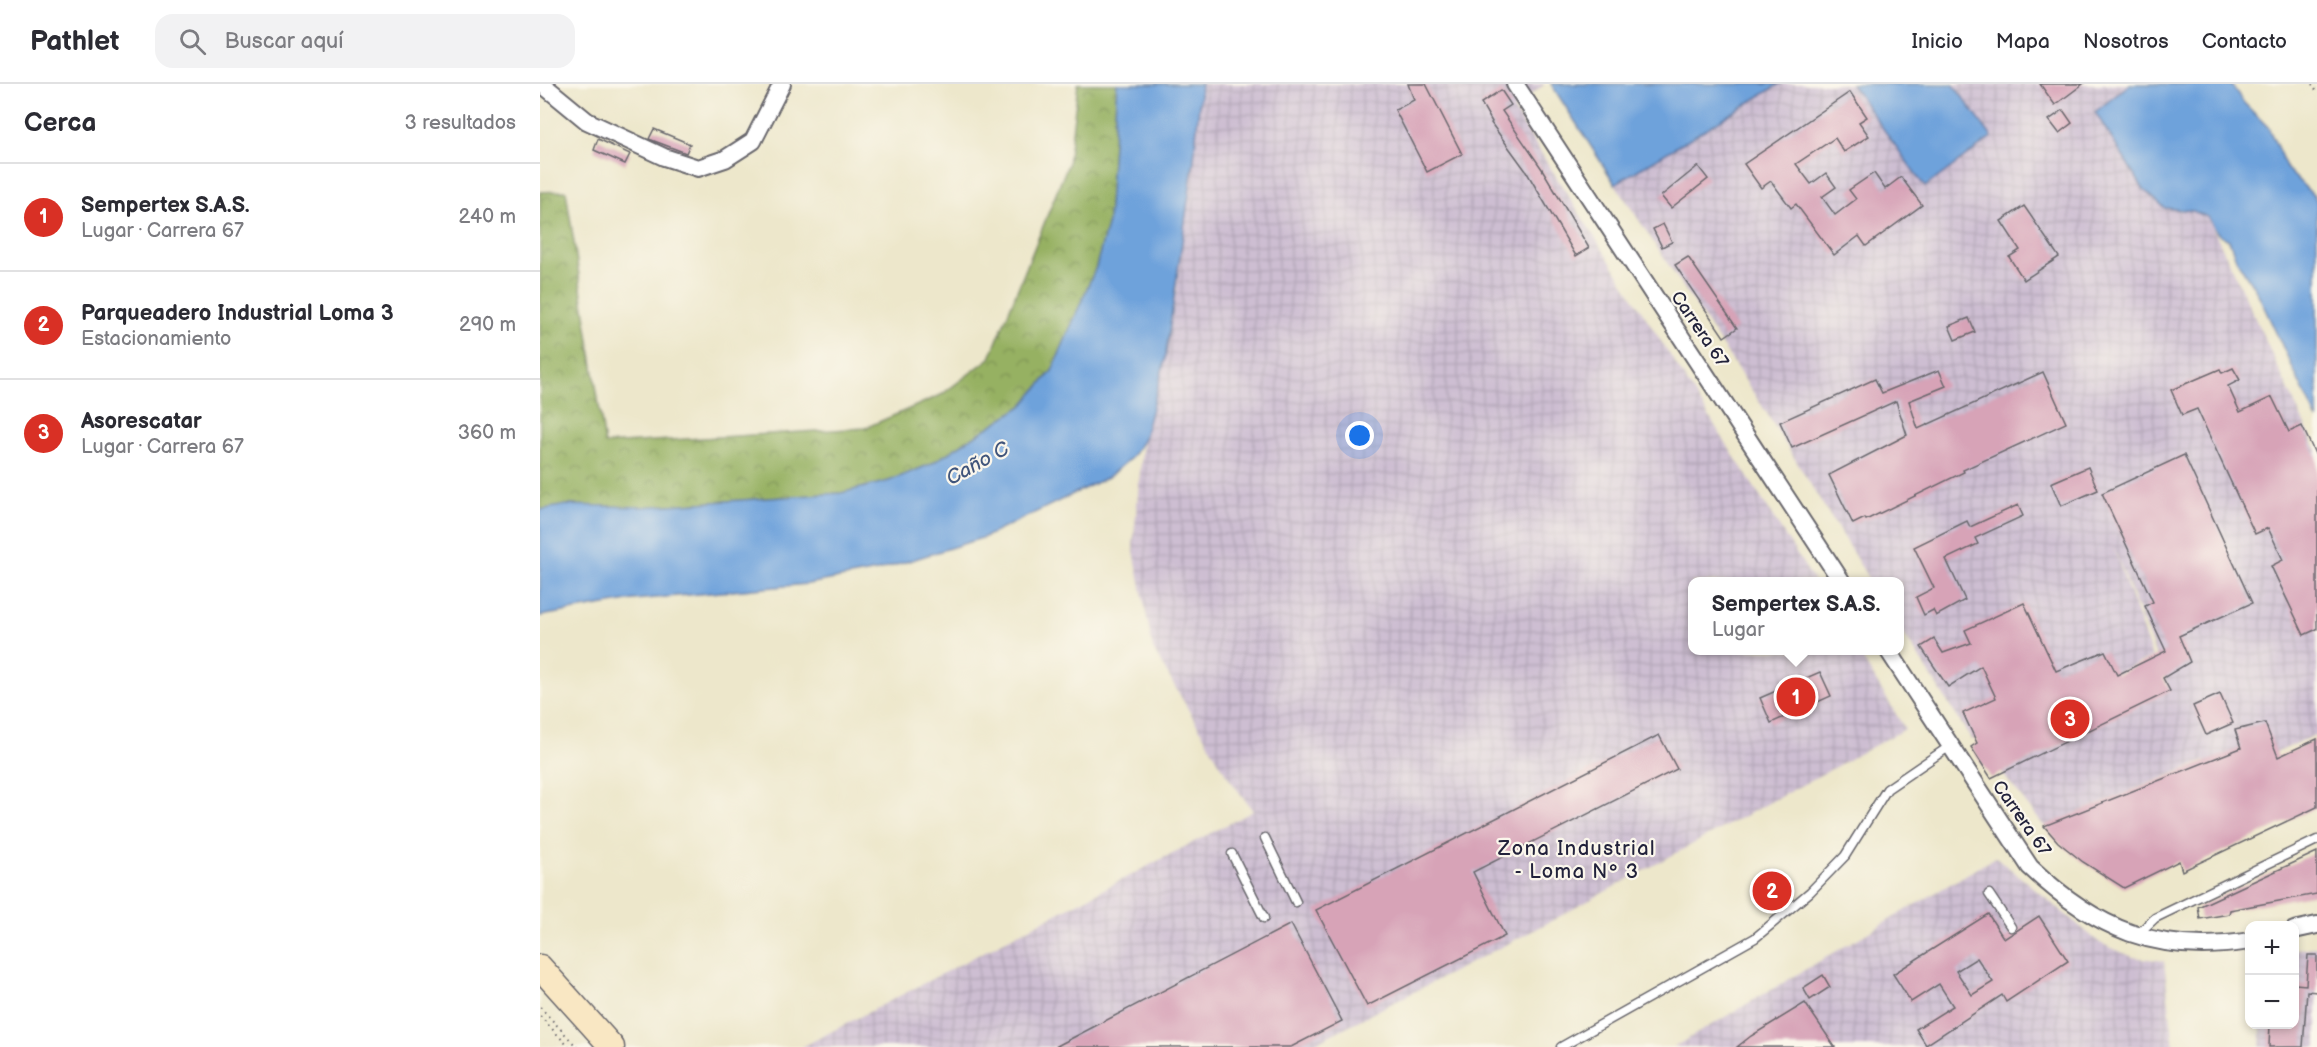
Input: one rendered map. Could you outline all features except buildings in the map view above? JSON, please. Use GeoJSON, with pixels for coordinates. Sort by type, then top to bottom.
{"type":"FeatureCollection","features":[{"type":"Feature","properties":{"kind":"main road"},"geometry":{"type":"LineString","coordinates":[[540,967],[612,1047]]}},
{"type":"Feature","properties":{"kind":"main road"},"geometry":{"type":"LineString","coordinates":[[540,992],[591,1047]]}},
{"type":"Feature","properties":{"kind":"street"},"geometry":{"type":"LineString","coordinates":[[542,84],[587,121],[664,158],[698,168],[725,159],[753,141],[782,84]]}},
{"type":"Feature","properties":{"kind":"street","name":"Carrera 67"},"geometry":{"type":"LineString","coordinates":[[1515,84],[1523,100],[1839,577]]}},
{"type":"Feature","properties":{"kind":"street","name":"Carrera 67"},"geometry":{"type":"LineString","coordinates":[[1890,655],[2030,867],[2061,896],[2097,919],[2137,936],[2166,943],[2197,946],[2245,941]]}},
{"type":"Feature","properties":{"kind":"street"},"geometry":{"type":"LineString","coordinates":[[2299,929],[2317,925]]}},
{"type":"Feature","properties":{"kind":"lane"},"geometry":{"type":"LineString","coordinates":[[1561,1047],[1755,938],[1810,892],[1845,856],[1887,789],[1950,746]]}},
{"type":"Feature","properties":{"kind":"lane"},"geometry":{"type":"LineString","coordinates":[[1265,838],[1296,902]]}},
{"type":"Feature","properties":{"kind":"lane"},"geometry":{"type":"LineString","coordinates":[[2137,936],[2155,918],[2317,840]]}},
{"type":"Feature","properties":{"kind":"lane"},"geometry":{"type":"LineString","coordinates":[[1232,854],[1264,918]]}},
{"type":"Feature","properties":{"kind":"lane"},"geometry":{"type":"LineString","coordinates":[[1989,894],[2012,927]]}},
{"type":"Feature","properties":{"kind":"path"},"geometry":{"type":"LineString","coordinates":[[2312,84],[2317,92]]}},
{"type":"Feature","properties":{"kind":"path"},"geometry":{"type":"LineString","coordinates":[[540,1006],[576,1047]]}},
{"type":"Feature","properties":{"kind":"path"},"geometry":{"type":"LineString","coordinates":[[540,1016],[569,1047]]}},
{"type":"Feature","properties":{"kind":"shaded area"},"geometry":{"type":"Polygon","coordinates":[[[1201,84],[1545,84],[1513,109],[1811,577],[1688,577],[1688,655],[1860,655],[1905,729],[1542,926],[1307,1047],[802,1047],[1253,811],[1226,774],[1153,649],[1133,546],[1143,441],[1165,360],[1177,286],[1201,84]]]}},
{"type":"Feature","properties":{"kind":"shaded area"},"geometry":{"type":"Polygon","coordinates":[[[1780,84],[1851,84],[1925,187],[1991,137],[1953,84],[2130,84],[2095,111],[2180,211],[2193,211],[2208,217],[2317,451],[2317,734],[2216,781],[2205,761],[2044,826],[2002,773],[2170,691],[2111,541],[2152,657],[1972,740],[1904,634],[1904,577],[1868,577],[1766,412],[1615,184],[1780,84]]]}},
{"type":"Feature","properties":{"kind":"shaded area"},"geometry":{"type":"Polygon","coordinates":[[[1996,857],[2100,943],[2133,957],[2164,961],[2174,1047],[1674,1047],[1996,857]]]}},
{"type":"Feature","properties":{"kind":"shaded area"},"geometry":{"type":"Polygon","coordinates":[[[2317,947],[2317,1047],[2260,1047],[2261,1029],[2299,1029],[2299,949],[2317,947]]]}},
{"type":"Feature","properties":{"kind":"green space"},"geometry":{"type":"Polygon","coordinates":[[[1078,84],[1117,84],[1108,222],[1096,267],[1052,371],[1022,406],[931,464],[889,481],[841,493],[641,507],[566,505],[540,510],[540,192],[566,191],[605,444],[865,428],[941,395],[990,358],[1068,164],[1078,84]]]}},
{"type":"Feature","properties":{"kind":"water","name":"Caño C"},"geometry":{"type":"Polygon","coordinates":[[[1117,84],[1201,84],[1194,159],[1165,360],[1143,441],[1131,458],[1108,477],[985,537],[877,571],[808,584],[634,600],[540,616],[540,510],[566,505],[641,507],[841,493],[889,481],[931,464],[1022,406],[1052,371],[1096,267],[1108,222],[1117,84]]]}},
{"type":"Feature","properties":{"kind":"water"},"geometry":{"type":"Polygon","coordinates":[[[1551,84],[1780,84],[1615,184],[1551,84]]]}},
{"type":"Feature","properties":{"kind":"water"},"geometry":{"type":"Polygon","coordinates":[[[1851,84],[1953,84],[1992,137],[1925,187],[1851,84]]]}},
{"type":"Feature","properties":{"kind":"water"},"geometry":{"type":"Polygon","coordinates":[[[2130,84],[2231,84],[2244,103],[2268,127],[2287,169],[2315,197],[2317,202],[2317,420],[2258,294],[2236,259],[2229,240],[2218,234],[2208,217],[2193,211],[2165,208],[2144,190],[2095,112],[2130,84]]]}},
{"type":"Feature","properties":{"kind":"place","name":"Sempertex S.A.S."},"geometry":{"type":"Point","coordinates":[1796,697]}},
{"type":"Feature","properties":{"kind":"place","name":"Asorescatar"},"geometry":{"type":"Point","coordinates":[2070,719]}},
{"type":"Feature","properties":{"kind":"place","name":"Parqueadero Industrial Loma 3"},"geometry":{"type":"Point","coordinates":[1772,891]}},
{"type":"Feature","properties":{"kind":"district","name":"Zona Industrial - Loma Nº 3"},"geometry":{"type":"Point","coordinates":[1577,860]}}]}
